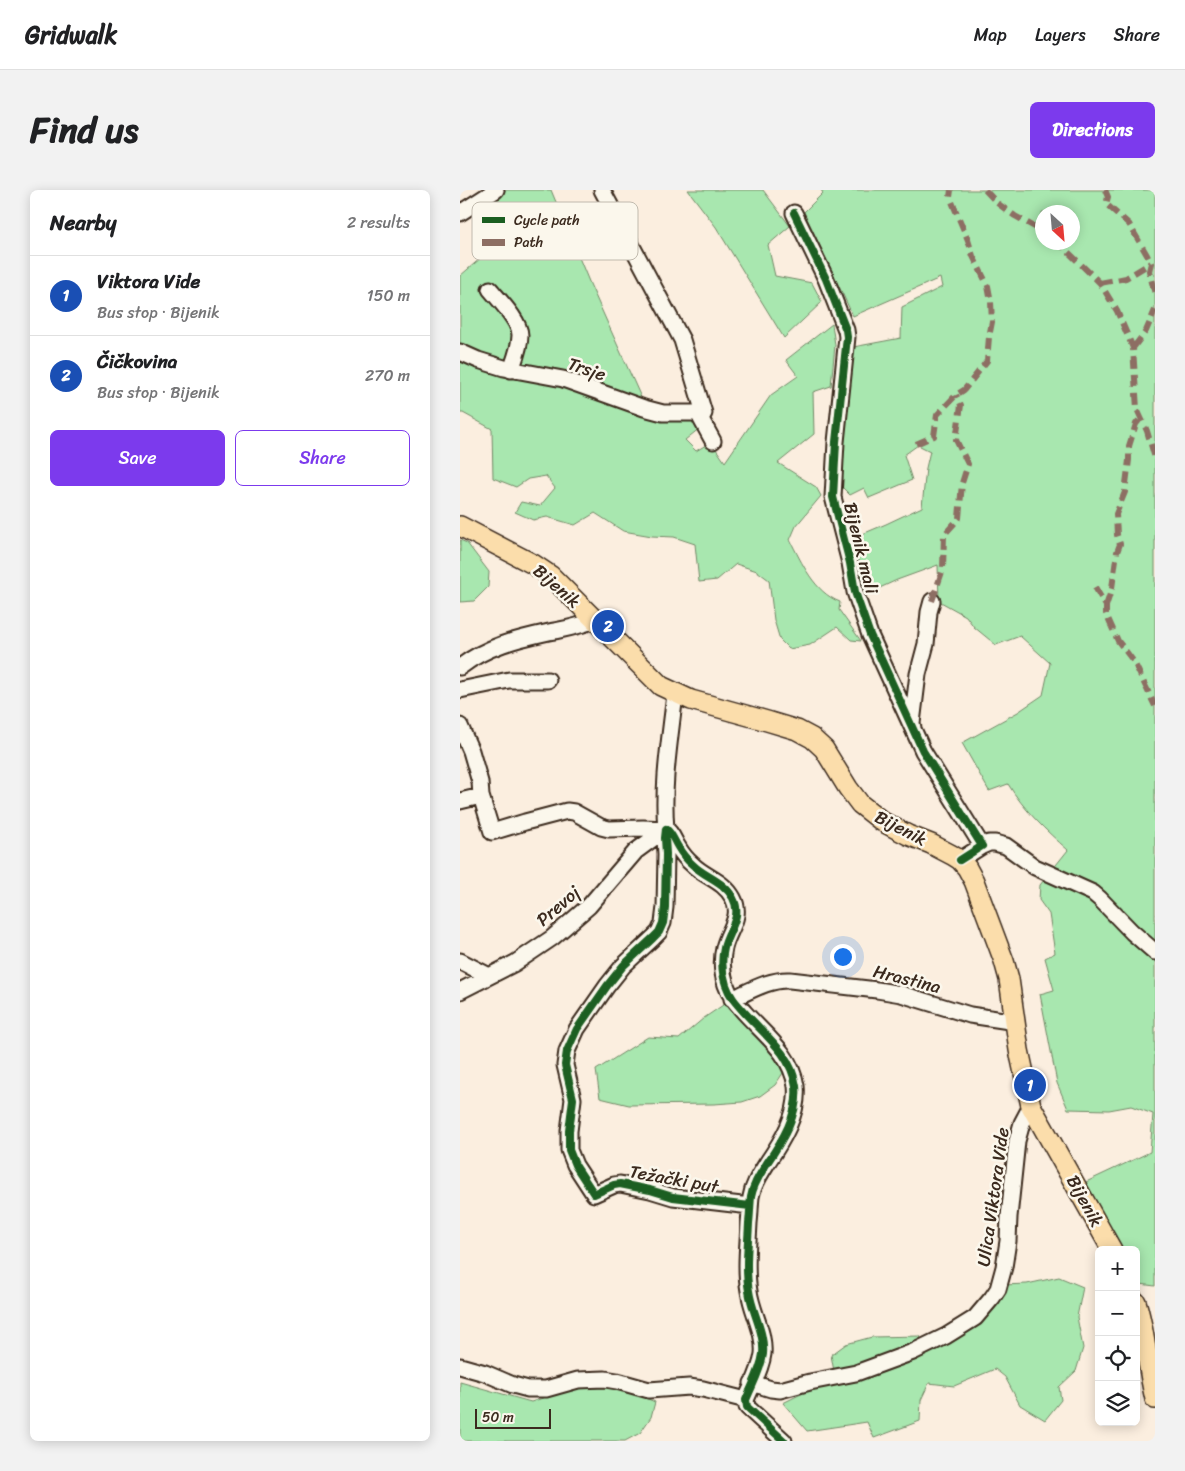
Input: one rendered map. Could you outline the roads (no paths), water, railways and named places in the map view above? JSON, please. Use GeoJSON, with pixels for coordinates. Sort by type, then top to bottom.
{"type":"FeatureCollection","features":[{"type":"Feature","properties":{"kind":"main road","name":"Bijenik"},"geometry":{"type":"LineString","coordinates":[[460,526],[533,564],[551,576],[654,681],[667,690],[707,705],[782,725],[812,738],[824,749],[851,792],[866,809],[883,822],[931,844],[960,860],[974,881],[1004,961],[1009,979],[1022,1068],[1031,1106],[1110,1246]]}},
{"type":"Feature","properties":{"kind":"main road"},"geometry":{"type":"LineString","coordinates":[[1140,1320],[1155,1399]]}},
{"type":"Feature","properties":{"kind":"street"},"geometry":{"type":"LineString","coordinates":[[476,202],[496,190]]}},
{"type":"Feature","properties":{"kind":"street"},"geometry":{"type":"LineString","coordinates":[[602,190],[608,202]]}},
{"type":"Feature","properties":{"kind":"street"},"geometry":{"type":"LineString","coordinates":[[460,212],[472,205]]}},
{"type":"Feature","properties":{"kind":"street","name":"Bijenik mali"},"geometry":{"type":"LineString","coordinates":[[794,213],[826,280],[846,330],[847,337],[836,442],[833,498],[856,592],[868,630],[923,751],[941,783],[982,846]]}},
{"type":"Feature","properties":{"kind":"street"},"geometry":{"type":"LineString","coordinates":[[638,258],[682,340],[704,412],[701,419],[713,441]]}},
{"type":"Feature","properties":{"kind":"street"},"geometry":{"type":"LineString","coordinates":[[490,289],[511,314],[521,319],[516,358],[511,370]]}},
{"type":"Feature","properties":{"kind":"street","name":"Trsje"},"geometry":{"type":"LineString","coordinates":[[460,352],[478,360],[511,370],[563,379],[663,413],[704,412]]}},
{"type":"Feature","properties":{"kind":"street"},"geometry":{"type":"LineString","coordinates":[[913,730],[912,723],[918,674],[926,644],[932,601]]}},
{"type":"Feature","properties":{"kind":"street"},"geometry":{"type":"LineString","coordinates":[[460,667],[473,657],[500,644],[586,624],[594,620]]}},
{"type":"Feature","properties":{"kind":"street"},"geometry":{"type":"LineString","coordinates":[[460,690],[509,680],[548,680]]}},
{"type":"Feature","properties":{"kind":"street"},"geometry":{"type":"LineString","coordinates":[[666,829],[664,813],[666,775],[675,694]]}},
{"type":"Feature","properties":{"kind":"street"},"geometry":{"type":"LineString","coordinates":[[460,726],[471,751],[480,782],[481,796],[492,832],[567,811],[574,812],[601,827],[609,829],[666,829],[670,832],[678,848],[691,864],[724,886],[735,902],[737,915],[724,946],[722,962],[726,985],[732,999],[779,1048],[787,1060],[796,1087],[791,1121],[755,1185],[752,1194],[748,1238],[748,1283],[751,1302],[762,1335],[763,1345],[761,1363],[746,1400],[747,1407],[784,1441]]}},
{"type":"Feature","properties":{"kind":"street"},"geometry":{"type":"LineString","coordinates":[[460,801],[481,796]]}},
{"type":"Feature","properties":{"kind":"street","name":"Prevoj"},"geometry":{"type":"LineString","coordinates":[[460,991],[529,954],[571,922],[593,901],[636,851],[666,829]]}},
{"type":"Feature","properties":{"kind":"street","name":"Težački put"},"geometry":{"type":"LineString","coordinates":[[666,829],[664,838],[666,854],[663,924],[653,938],[623,966],[607,986],[577,1029],[567,1051],[566,1065],[573,1099],[569,1150],[575,1165],[594,1194],[620,1184],[650,1190],[673,1198],[750,1206]]}},
{"type":"Feature","properties":{"kind":"street"},"geometry":{"type":"LineString","coordinates":[[960,860],[982,846],[995,843],[1006,846],[1035,867],[1093,893],[1155,952]]}},
{"type":"Feature","properties":{"kind":"street"},"geometry":{"type":"LineString","coordinates":[[460,961],[489,976]]}},
{"type":"Feature","properties":{"kind":"street","name":"Hrastina"},"geometry":{"type":"LineString","coordinates":[[732,999],[769,982],[782,979],[901,994],[970,1015],[1016,1022]]}},
{"type":"Feature","properties":{"kind":"street","name":"Ulica Viktora Vide"},"geometry":{"type":"LineString","coordinates":[[752,1383],[780,1390],[810,1382],[856,1374],[913,1352],[946,1336],[975,1318],[998,1289],[1004,1267],[1008,1247],[1009,1217],[1017,1141],[1022,1123],[1031,1106]]}},
{"type":"Feature","properties":{"kind":"street"},"geometry":{"type":"LineString","coordinates":[[460,1366],[528,1389],[546,1389],[578,1380],[605,1380],[617,1381],[649,1390],[689,1387],[746,1400]]}},
{"type":"Feature","properties":{"kind":"place","name":"Čičkovina"},"geometry":{"type":"Point","coordinates":[608,626]}},
{"type":"Feature","properties":{"kind":"place","name":"Viktora Vide"},"geometry":{"type":"Point","coordinates":[1030,1085]}}]}
